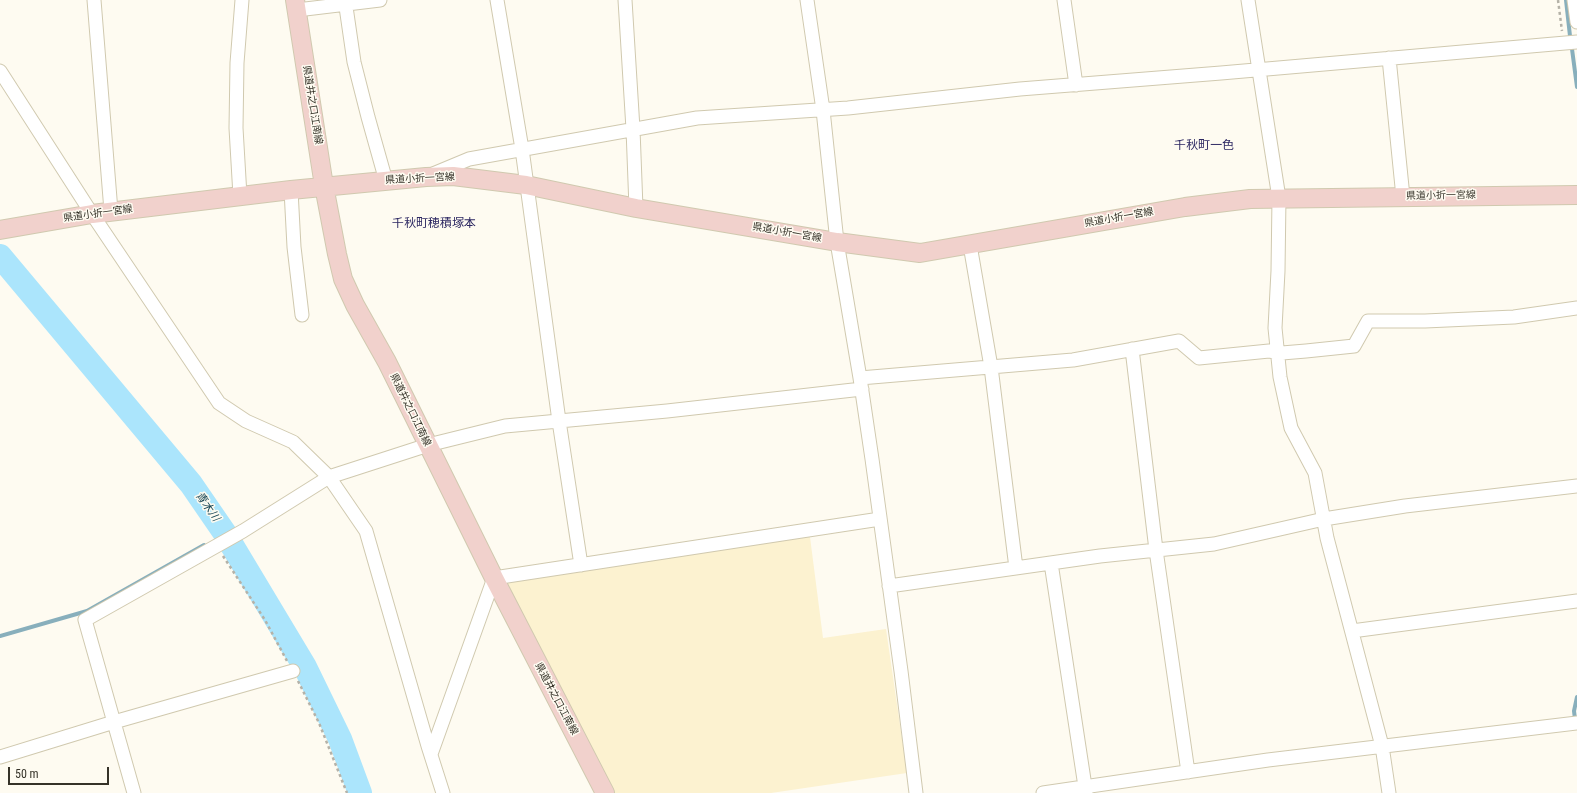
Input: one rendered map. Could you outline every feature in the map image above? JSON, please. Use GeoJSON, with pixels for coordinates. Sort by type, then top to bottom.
{"type":"FeatureCollection","features":[{"type":"Feature","properties":{"kind":"main road","name":"県道井之口江南線"},"geometry":{"type":"LineString","coordinates":[[296,5],[324,186],[343,279],[355,305],[387,362],[494,578],[605,793]]}},
{"type":"Feature","properties":{"kind":"main road","name":"県道小折一宮線"},"geometry":{"type":"LineString","coordinates":[[2,229],[111,211],[324,186],[453,176],[526,186],[636,208],[837,242],[920,253],[1185,207],[1250,199],[1577,195]]}},
{"type":"Feature","properties":{"kind":"street"},"geometry":{"type":"LineString","coordinates":[[94,0],[111,211]]}},
{"type":"Feature","properties":{"kind":"street"},"geometry":{"type":"LineString","coordinates":[[240,196],[236,128],[236,84],[242,0]]}},
{"type":"Feature","properties":{"kind":"street"},"geometry":{"type":"LineString","coordinates":[[296,5],[380,0]]}},
{"type":"Feature","properties":{"kind":"street"},"geometry":{"type":"LineString","coordinates":[[497,0],[522,149],[559,421],[581,565]]}},
{"type":"Feature","properties":{"kind":"street"},"geometry":{"type":"LineString","coordinates":[[626,0],[636,208]]}},
{"type":"Feature","properties":{"kind":"street"},"geometry":{"type":"LineString","coordinates":[[807,0],[823,110],[837,242],[861,383],[916,793]]}},
{"type":"Feature","properties":{"kind":"street"},"geometry":{"type":"LineString","coordinates":[[1064,0],[1076,85]]}},
{"type":"Feature","properties":{"kind":"street"},"geometry":{"type":"LineString","coordinates":[[1248,0],[1279,198],[1278,271],[1275,328],[1280,377],[1291,428],[1315,473],[1324,519],[1382,746],[1388,793]]}},
{"type":"Feature","properties":{"kind":"street"},"geometry":{"type":"LineString","coordinates":[[1574,0],[1577,22]]}},
{"type":"Feature","properties":{"kind":"street"},"geometry":{"type":"LineString","coordinates":[[345,2],[354,62],[386,181]]}},
{"type":"Feature","properties":{"kind":"street"},"geometry":{"type":"LineString","coordinates":[[426,177],[469,159],[697,118],[823,110],[1020,89],[1577,42]]}},
{"type":"Feature","properties":{"kind":"street"},"geometry":{"type":"LineString","coordinates":[[1389,58],[1403,197]]}},
{"type":"Feature","properties":{"kind":"street"},"geometry":{"type":"LineString","coordinates":[[0,71],[92,214],[219,403],[246,421],[292,442],[329,477],[366,531],[443,793]]}},
{"type":"Feature","properties":{"kind":"street"},"geometry":{"type":"LineString","coordinates":[[291,190],[294,247],[302,315]]}},
{"type":"Feature","properties":{"kind":"street"},"geometry":{"type":"LineString","coordinates":[[970,245],[991,367],[1016,568]]}},
{"type":"Feature","properties":{"kind":"street"},"geometry":{"type":"LineString","coordinates":[[134,793],[85,620],[240,532],[329,477],[428,445],[506,426],[667,411],[861,383],[991,367],[1073,360],[1179,340],[1199,358],[1269,351],[1282,353],[1354,346],[1368,321],[1426,321],[1514,317],[1577,308]]}},
{"type":"Feature","properties":{"kind":"street"},"geometry":{"type":"LineString","coordinates":[[1132,349],[1156,550],[1188,772]]}},
{"type":"Feature","properties":{"kind":"street"},"geometry":{"type":"LineString","coordinates":[[889,586],[1052,563],[1214,544],[1324,519],[1405,506],[1577,486]]}},
{"type":"Feature","properties":{"kind":"street"},"geometry":{"type":"LineString","coordinates":[[431,754],[494,578],[880,519]]}},
{"type":"Feature","properties":{"kind":"street"},"geometry":{"type":"LineString","coordinates":[[1052,563],[1086,790]]}},
{"type":"Feature","properties":{"kind":"street"},"geometry":{"type":"LineString","coordinates":[[1352,631],[1577,601]]}},
{"type":"Feature","properties":{"kind":"street"},"geometry":{"type":"LineString","coordinates":[[0,757],[114,722],[293,671]]}},
{"type":"Feature","properties":{"kind":"street"},"geometry":{"type":"LineString","coordinates":[[1043,793],[1086,790],[1268,760],[1577,723]]}},
{"type":"Feature","properties":{"kind":"path"},"geometry":{"type":"LineString","coordinates":[[1558,0],[1564,43]]}},
{"type":"Feature","properties":{"kind":"shaded area"},"geometry":{"type":"Polygon","coordinates":[[[810,537],[823,638],[886,629],[907,773],[771,793],[612,793],[505,583],[509,578],[810,537]]]}},
{"type":"Feature","properties":{"kind":"waterway"},"geometry":{"type":"LineString","coordinates":[[1566,0],[1570,36]]}},
{"type":"Feature","properties":{"kind":"waterway"},"geometry":{"type":"LineString","coordinates":[[1572,49],[1577,87]]}},
{"type":"Feature","properties":{"kind":"waterway","name":"青木川"},"geometry":{"type":"LineString","coordinates":[[0,256],[191,484],[224,532],[305,667],[340,739],[360,793]]}},
{"type":"Feature","properties":{"kind":"waterway"},"geometry":{"type":"LineString","coordinates":[[0,636],[87,611],[204,545]]}},
{"type":"Feature","properties":{"kind":"waterway"},"geometry":{"type":"LineString","coordinates":[[1575,719],[1574,711],[1577,697]]}},
{"type":"Feature","properties":{"kind":"district","name":"千秋町一色"},"geometry":{"type":"Point","coordinates":[1204,146]}},
{"type":"Feature","properties":{"kind":"district","name":"千秋町穂積塚本"},"geometry":{"type":"Point","coordinates":[434,224]}}]}
